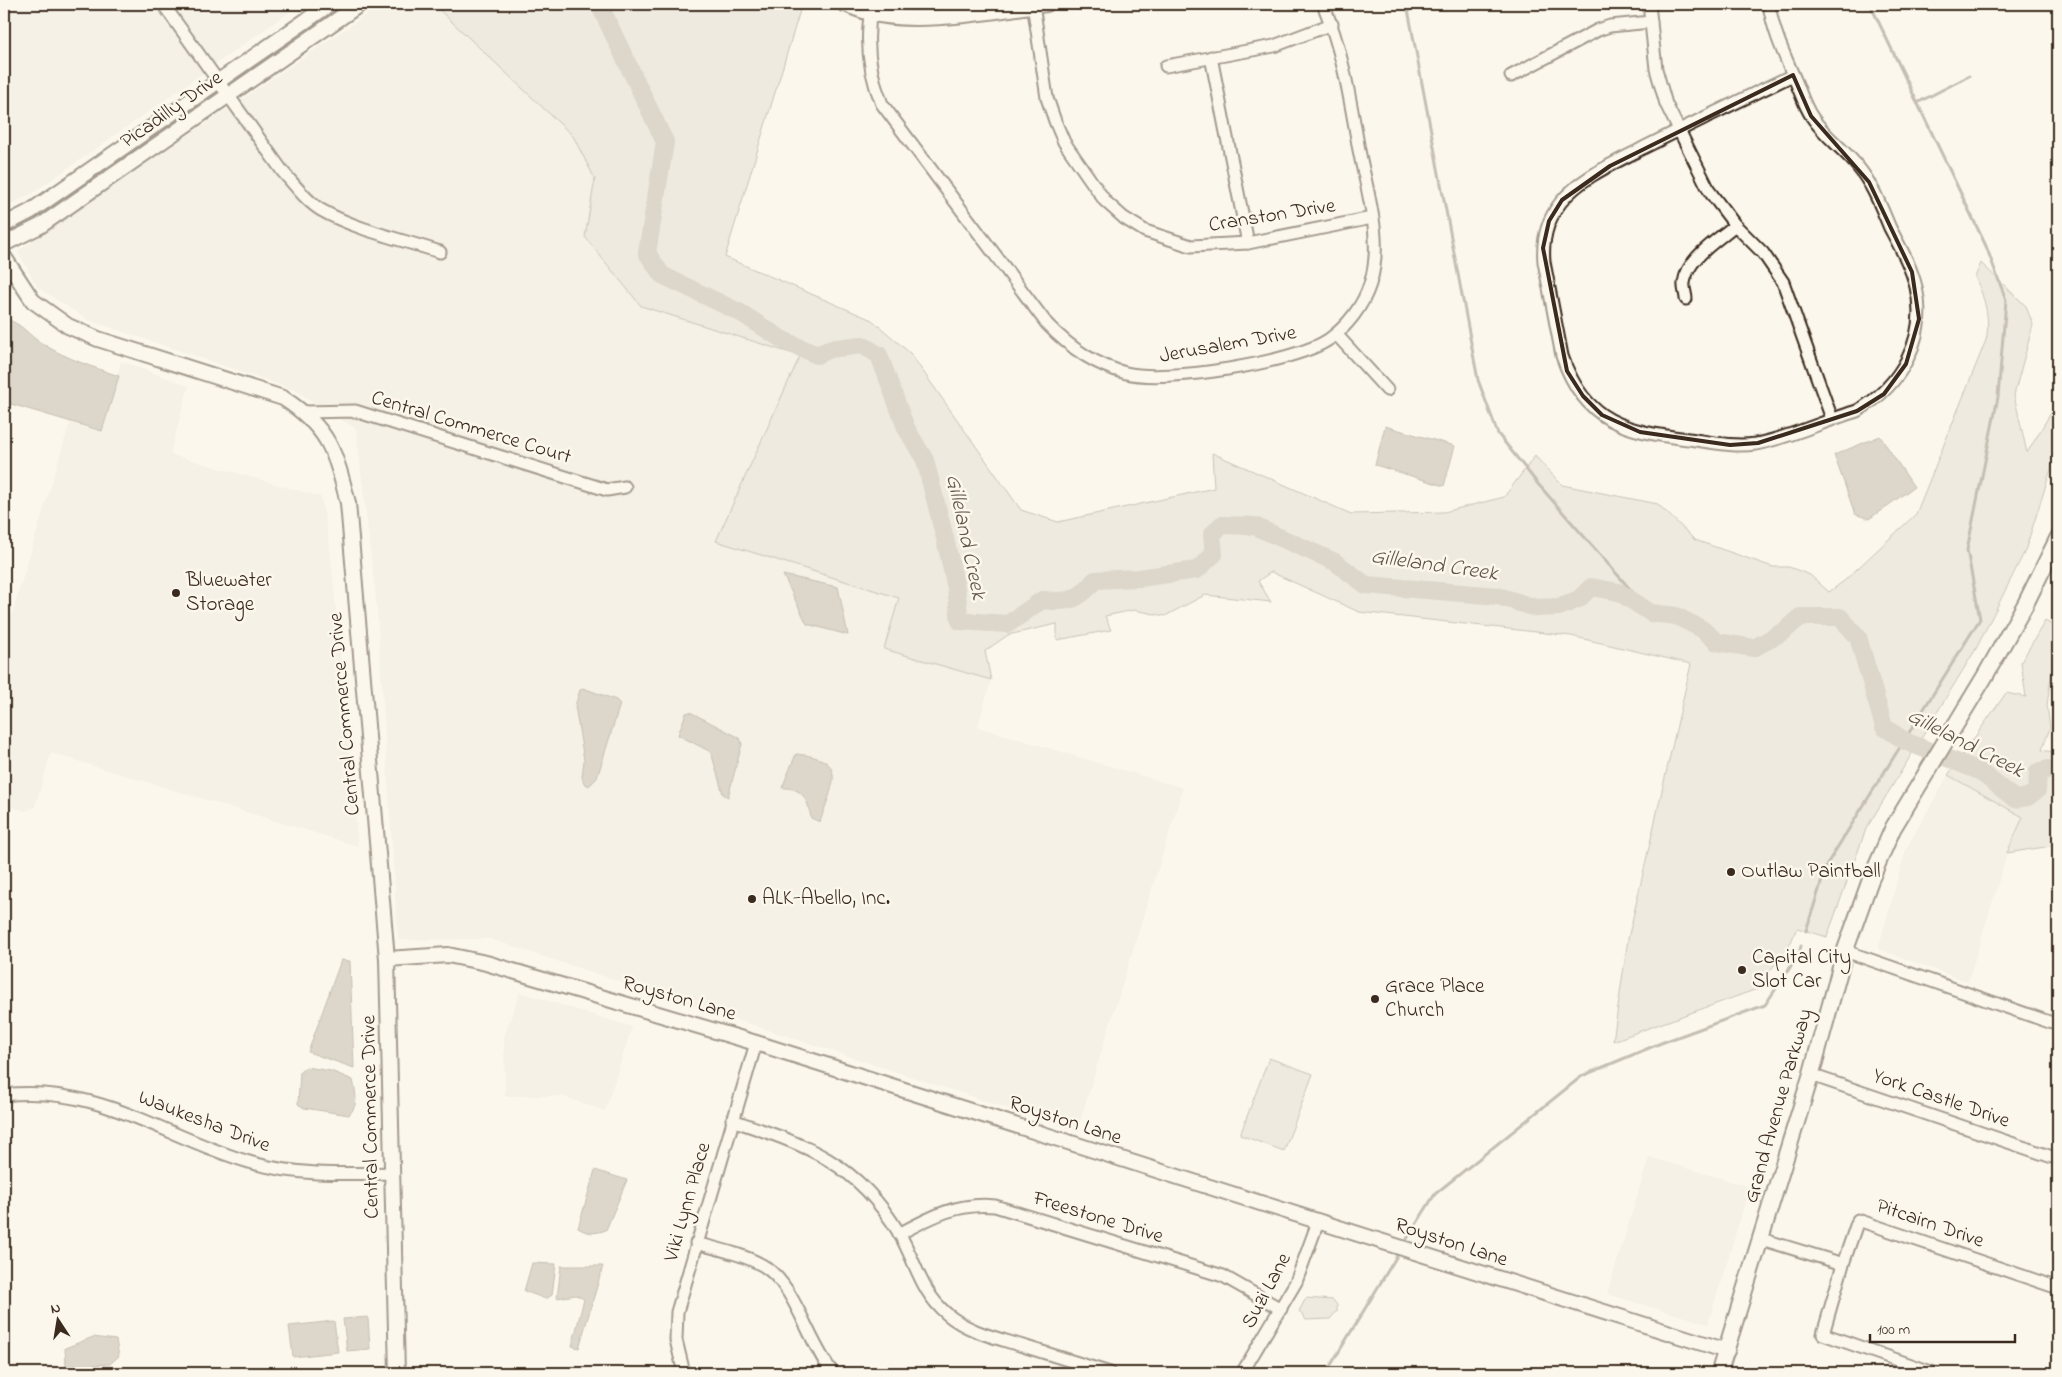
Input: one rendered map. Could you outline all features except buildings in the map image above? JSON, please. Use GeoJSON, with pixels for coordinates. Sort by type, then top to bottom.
{"type":"FeatureCollection","features":[{"type":"Feature","properties":{"kind":"main road","name":"Grand Avenue Parkway"},"geometry":{"type":"LineString","coordinates":[[1719,1373],[1811,1075],[1845,950],[1870,880],[1893,828],[2025,605],[2058,538]]}},
{"type":"Feature","properties":{"kind":"street"},"geometry":{"type":"LineString","coordinates":[[163,4],[283,172],[320,209],[340,219],[440,252]]}},
{"type":"Feature","properties":{"kind":"street","name":"Picadilly Drive"},"geometry":{"type":"LineString","coordinates":[[4,225],[31,211],[330,4]]}},
{"type":"Feature","properties":{"kind":"street","name":"Picadilly Drive"},"geometry":{"type":"LineString","coordinates":[[4,244],[40,226],[360,4]]}},
{"type":"Feature","properties":{"kind":"street"},"geometry":{"type":"LineString","coordinates":[[844,4],[871,8],[903,17],[934,16],[1038,4]]}},
{"type":"Feature","properties":{"kind":"street","name":"Cranston Drive"},"geometry":{"type":"LineString","coordinates":[[1038,4],[1047,98],[1064,142],[1105,201],[1124,218],[1145,232],[1191,246],[1248,243],[1372,218]]}},
{"type":"Feature","properties":{"kind":"street","name":"Jerusalem Drive"},"geometry":{"type":"LineString","coordinates":[[871,8],[868,52],[870,68],[874,86],[889,116],[1047,324],[1080,353],[1106,366],[1124,372],[1152,377],[1180,376],[1302,353],[1336,334],[1356,312],[1370,285],[1376,256],[1372,218],[1341,52],[1323,4]]}},
{"type":"Feature","properties":{"kind":"street"},"geometry":{"type":"LineString","coordinates":[[1649,4],[1660,87],[1666,104],[1710,192],[1735,225],[1763,253],[1783,282],[1832,419]]}},
{"type":"Feature","properties":{"kind":"street"},"geometry":{"type":"LineString","coordinates":[[1769,4],[1776,36],[1811,116],[1823,132],[1859,168],[1869,182],[1909,266],[1918,301],[1917,333],[1906,364],[1884,394],[1857,411],[1758,443],[1737,446],[1646,434],[1626,428],[1602,415],[1583,396],[1575,385],[1562,356],[1544,262],[1543,248],[1549,221],[1562,200],[1610,166],[1678,130],[1793,75]]}},
{"type":"Feature","properties":{"kind":"street"},"geometry":{"type":"LineString","coordinates":[[1511,76],[1598,30],[1610,26],[1651,22]]}},
{"type":"Feature","properties":{"kind":"street"},"geometry":{"type":"LineString","coordinates":[[1166,66],[1274,46],[1332,24]]}},
{"type":"Feature","properties":{"kind":"street"},"geometry":{"type":"LineString","coordinates":[[1211,57],[1248,243]]}},
{"type":"Feature","properties":{"kind":"street"},"geometry":{"type":"LineString","coordinates":[[1686,299],[1684,284],[1698,256],[1735,225]]}},
{"type":"Feature","properties":{"kind":"street","name":"Central Commerce Drive"},"geometry":{"type":"LineString","coordinates":[[4,257],[33,300],[68,326],[98,339],[283,398],[304,412],[321,428],[337,460],[348,503],[387,959],[397,1373]]}},
{"type":"Feature","properties":{"kind":"street"},"geometry":{"type":"LineString","coordinates":[[1336,334],[1387,390]]}},
{"type":"Feature","properties":{"kind":"street","name":"Central Commerce Court"},"geometry":{"type":"LineString","coordinates":[[304,412],[355,411],[533,469],[607,490],[625,487]]}},
{"type":"Feature","properties":{"kind":"street"},"geometry":{"type":"LineString","coordinates":[[1845,950],[2058,1025]]}},
{"type":"Feature","properties":{"kind":"street","name":"Royston Lane"},"geometry":{"type":"LineString","coordinates":[[387,959],[428,955],[466,957],[756,1043],[1727,1351]]}},
{"type":"Feature","properties":{"kind":"street","name":"Viki Lynn Place"},"geometry":{"type":"LineString","coordinates":[[684,1373],[676,1340],[677,1312],[756,1043]]}},
{"type":"Feature","properties":{"kind":"street","name":"York Castle Drive"},"geometry":{"type":"LineString","coordinates":[[1811,1075],[2058,1159]]}},
{"type":"Feature","properties":{"kind":"street","name":"Waukesha Drive"},"geometry":{"type":"LineString","coordinates":[[4,1095],[42,1094],[85,1099],[126,1112],[240,1159],[272,1168],[317,1174],[392,1173]]}},
{"type":"Feature","properties":{"kind":"street"},"geometry":{"type":"LineString","coordinates":[[732,1120],[786,1138],[816,1151],[840,1167],[880,1206],[899,1234],[926,1292],[948,1314],[978,1332],[1110,1373]]}},
{"type":"Feature","properties":{"kind":"street","name":"Freestone Drive"},"geometry":{"type":"LineString","coordinates":[[899,1234],[950,1209],[980,1204],[995,1206],[1223,1276],[1281,1309]]}},
{"type":"Feature","properties":{"kind":"street","name":"Pitcairn Drive"},"geometry":{"type":"LineString","coordinates":[[1843,1264],[1858,1220],[2058,1288]]}},
{"type":"Feature","properties":{"kind":"street","name":"Suzi Lane"},"geometry":{"type":"LineString","coordinates":[[1242,1373],[1296,1282],[1318,1222]]}},
{"type":"Feature","properties":{"kind":"street"},"geometry":{"type":"LineString","coordinates":[[1761,1239],[1843,1264],[1824,1334],[1934,1373]]}},
{"type":"Feature","properties":{"kind":"street"},"geometry":{"type":"LineString","coordinates":[[696,1243],[744,1257],[763,1266],[779,1280],[791,1295],[802,1323],[833,1373]]}},
{"type":"Feature","properties":{"kind":"highlighted area"},"geometry":{"type":"Polygon","coordinates":[[[1793,75],[1811,116],[1869,182],[1912,272],[1919,319],[1906,364],[1884,394],[1857,411],[1758,443],[1730,445],[1640,432],[1602,415],[1583,396],[1567,371],[1543,248],[1549,221],[1562,200],[1610,166],[1793,75]]]}},
{"type":"Feature","properties":{"kind":"shaded area"},"geometry":{"type":"Polygon","coordinates":[[[4,4],[301,4],[33,193],[4,208],[4,4]]]}},
{"type":"Feature","properties":{"kind":"shaded area"},"geometry":{"type":"Polygon","coordinates":[[[382,4],[433,4],[573,136],[595,179],[585,238],[641,306],[801,356],[716,541],[900,598],[884,649],[991,680],[978,727],[1183,788],[1077,1131],[490,939],[398,940],[377,609],[356,429],[295,390],[88,320],[37,287],[18,251],[382,4]]]}},
{"type":"Feature","properties":{"kind":"shaded area"},"geometry":{"type":"Polygon","coordinates":[[[433,4],[802,4],[725,257],[872,320],[910,353],[1021,510],[1058,522],[1214,488],[1212,453],[1351,514],[1444,512],[1504,497],[1535,456],[1562,485],[1658,504],[1695,540],[1773,567],[1789,567],[1810,575],[1829,592],[1844,581],[1916,514],[1986,340],[1988,324],[1986,308],[1975,277],[1981,263],[2026,306],[2033,325],[2014,395],[2027,453],[2058,401],[2058,447],[2025,551],[1977,647],[1866,829],[1827,937],[1797,928],[1791,942],[1757,989],[1613,1041],[1628,939],[1691,664],[1571,636],[1359,612],[1271,572],[1258,581],[1271,602],[1205,595],[1165,616],[1134,610],[1105,616],[1111,630],[1057,640],[1057,624],[1008,635],[985,651],[991,680],[884,649],[899,598],[716,541],[800,356],[641,306],[585,237],[595,179],[573,136],[433,4]]]}},
{"type":"Feature","properties":{"kind":"shaded area"},"geometry":{"type":"Polygon","coordinates":[[[4,318],[17,324],[37,340],[61,354],[119,376],[102,431],[4,402],[4,318]]]}},
{"type":"Feature","properties":{"kind":"shaded area","name":"Bluewater Storage"},"geometry":{"type":"Polygon","coordinates":[[[121,361],[189,386],[170,454],[321,497],[330,546],[358,846],[51,753],[35,807],[25,811],[4,804],[4,640],[70,422],[101,431],[121,361]]]}},
{"type":"Feature","properties":{"kind":"shaded area"},"geometry":{"type":"Polygon","coordinates":[[[1385,426],[1455,446],[1444,486],[1375,465],[1385,426]]]}},
{"type":"Feature","properties":{"kind":"shaded area"},"geometry":{"type":"Polygon","coordinates":[[[1880,436],[1914,487],[1869,519],[1855,514],[1834,455],[1880,436]]]}},
{"type":"Feature","properties":{"kind":"shaded area"},"geometry":{"type":"Polygon","coordinates":[[[783,575],[838,587],[848,635],[807,624],[783,575]]]}},
{"type":"Feature","properties":{"kind":"shaded area"},"geometry":{"type":"Polygon","coordinates":[[[2045,621],[2058,628],[2047,705],[2050,728],[2042,750],[2058,753],[2058,845],[2007,853],[2023,817],[1948,775],[2006,693],[2026,697],[2021,662],[2045,621]]]}},
{"type":"Feature","properties":{"kind":"shaded area"},"geometry":{"type":"Polygon","coordinates":[[[583,688],[616,700],[620,704],[597,778],[589,786],[584,783],[582,777],[584,760],[575,706],[580,690],[583,688]]]}},
{"type":"Feature","properties":{"kind":"shaded area"},"geometry":{"type":"Polygon","coordinates":[[[690,712],[740,738],[742,744],[728,797],[723,794],[711,752],[678,735],[686,713],[690,712]]]}},
{"type":"Feature","properties":{"kind":"shaded area"},"geometry":{"type":"Polygon","coordinates":[[[796,754],[825,761],[831,768],[833,776],[832,785],[820,822],[811,818],[806,800],[799,792],[789,788],[782,788],[796,754]]]}},
{"type":"Feature","properties":{"kind":"shaded area"},"geometry":{"type":"Polygon","coordinates":[[[1948,775],[2023,817],[2008,851],[1968,982],[1878,949],[1906,849],[1948,775]]]}},
{"type":"Feature","properties":{"kind":"shaded area"},"geometry":{"type":"Polygon","coordinates":[[[341,960],[350,961],[354,1068],[308,1052],[341,960]]]}},
{"type":"Feature","properties":{"kind":"shaded area"},"geometry":{"type":"Polygon","coordinates":[[[520,992],[632,1027],[605,1111],[561,1096],[505,1096],[504,1036],[520,992]]]}},
{"type":"Feature","properties":{"kind":"shaded area"},"geometry":{"type":"Polygon","coordinates":[[[1269,1058],[1313,1074],[1284,1151],[1240,1135],[1269,1058]]]}},
{"type":"Feature","properties":{"kind":"shaded area"},"geometry":{"type":"Polygon","coordinates":[[[306,1067],[331,1071],[353,1080],[356,1094],[355,1103],[349,1115],[304,1108],[298,1104],[300,1072],[306,1067]]]}},
{"type":"Feature","properties":{"kind":"shaded area"},"geometry":{"type":"Polygon","coordinates":[[[1649,1157],[1750,1187],[1708,1324],[1607,1294],[1649,1157]]]}},
{"type":"Feature","properties":{"kind":"shaded area"},"geometry":{"type":"Polygon","coordinates":[[[595,1170],[627,1180],[606,1230],[592,1233],[578,1228],[595,1170]]]}},
{"type":"Feature","properties":{"kind":"shaded area"},"geometry":{"type":"Polygon","coordinates":[[[532,1263],[556,1264],[552,1295],[546,1299],[524,1291],[532,1263]]]}},
{"type":"Feature","properties":{"kind":"shaded area"},"geometry":{"type":"Polygon","coordinates":[[[561,1266],[603,1266],[579,1348],[572,1346],[584,1299],[576,1295],[557,1298],[561,1266]]]}},
{"type":"Feature","properties":{"kind":"shaded area"},"geometry":{"type":"Polygon","coordinates":[[[1306,1298],[1333,1300],[1337,1305],[1337,1311],[1330,1319],[1306,1320],[1299,1311],[1306,1298]]]}},
{"type":"Feature","properties":{"kind":"shaded area"},"geometry":{"type":"Polygon","coordinates":[[[368,1317],[370,1349],[347,1351],[343,1319],[368,1317]]]}},
{"type":"Feature","properties":{"kind":"shaded area"},"geometry":{"type":"Polygon","coordinates":[[[334,1321],[338,1352],[293,1357],[289,1326],[334,1321]]]}},
{"type":"Feature","properties":{"kind":"shaded area"},"geometry":{"type":"Polygon","coordinates":[[[93,1337],[116,1340],[119,1356],[110,1364],[66,1367],[65,1348],[93,1337]]]}},
{"type":"Feature","properties":{"kind":"waterway","name":"Gilleland Creek"},"geometry":{"type":"LineString","coordinates":[[599,4],[665,142],[647,253],[662,275],[741,313],[783,340],[817,355],[829,349],[862,345],[879,355],[906,428],[925,460],[956,588],[960,621],[1008,624],[1042,600],[1066,601],[1078,596],[1095,580],[1139,578],[1197,570],[1214,554],[1212,535],[1221,525],[1254,526],[1335,562],[1366,585],[1498,596],[1536,608],[1559,607],[1579,599],[1591,587],[1619,592],[1651,613],[1676,616],[1702,629],[1717,642],[1754,648],[1784,631],[1800,617],[1840,617],[1858,637],[1884,727],[1905,741],[1979,771],[2015,799],[2028,797],[2037,790],[2038,772],[2049,769],[2058,771]]}},
{"type":"Feature","properties":{"kind":"waterway"},"geometry":{"type":"LineString","coordinates":[[1407,4],[1478,380],[1498,434],[1538,484],[1651,613]]}},
{"type":"Feature","properties":{"kind":"waterway"},"geometry":{"type":"LineString","coordinates":[[1806,931],[1827,864],[1980,619],[1967,550],[1998,397],[2006,300],[1986,246],[1870,4]]}},
{"type":"Feature","properties":{"kind":"waterway"},"geometry":{"type":"LineString","coordinates":[[1917,103],[1969,76]]}},
{"type":"Feature","properties":{"kind":"waterway"},"geometry":{"type":"LineString","coordinates":[[1407,1239],[1435,1194],[1582,1076],[1661,1043],[1765,1005],[1799,954],[1801,946]]}},
{"type":"Feature","properties":{"kind":"waterway"},"geometry":{"type":"LineString","coordinates":[[1326,1373],[1398,1254]]}},
{"type":"Feature","properties":{"kind":"place","name":"Bluewater Storage"},"geometry":{"type":"Point","coordinates":[176,593]}},
{"type":"Feature","properties":{"kind":"place","name":"Outlaw Paintball"},"geometry":{"type":"Point","coordinates":[1731,872]}},
{"type":"Feature","properties":{"kind":"place","name":"ALK-Abello, Inc."},"geometry":{"type":"Point","coordinates":[752,899]}},
{"type":"Feature","properties":{"kind":"place","name":"Capital City Slot Car"},"geometry":{"type":"Point","coordinates":[1742,970]}},
{"type":"Feature","properties":{"kind":"place","name":"Grace Place Church"},"geometry":{"type":"Point","coordinates":[1375,999]}}]}
